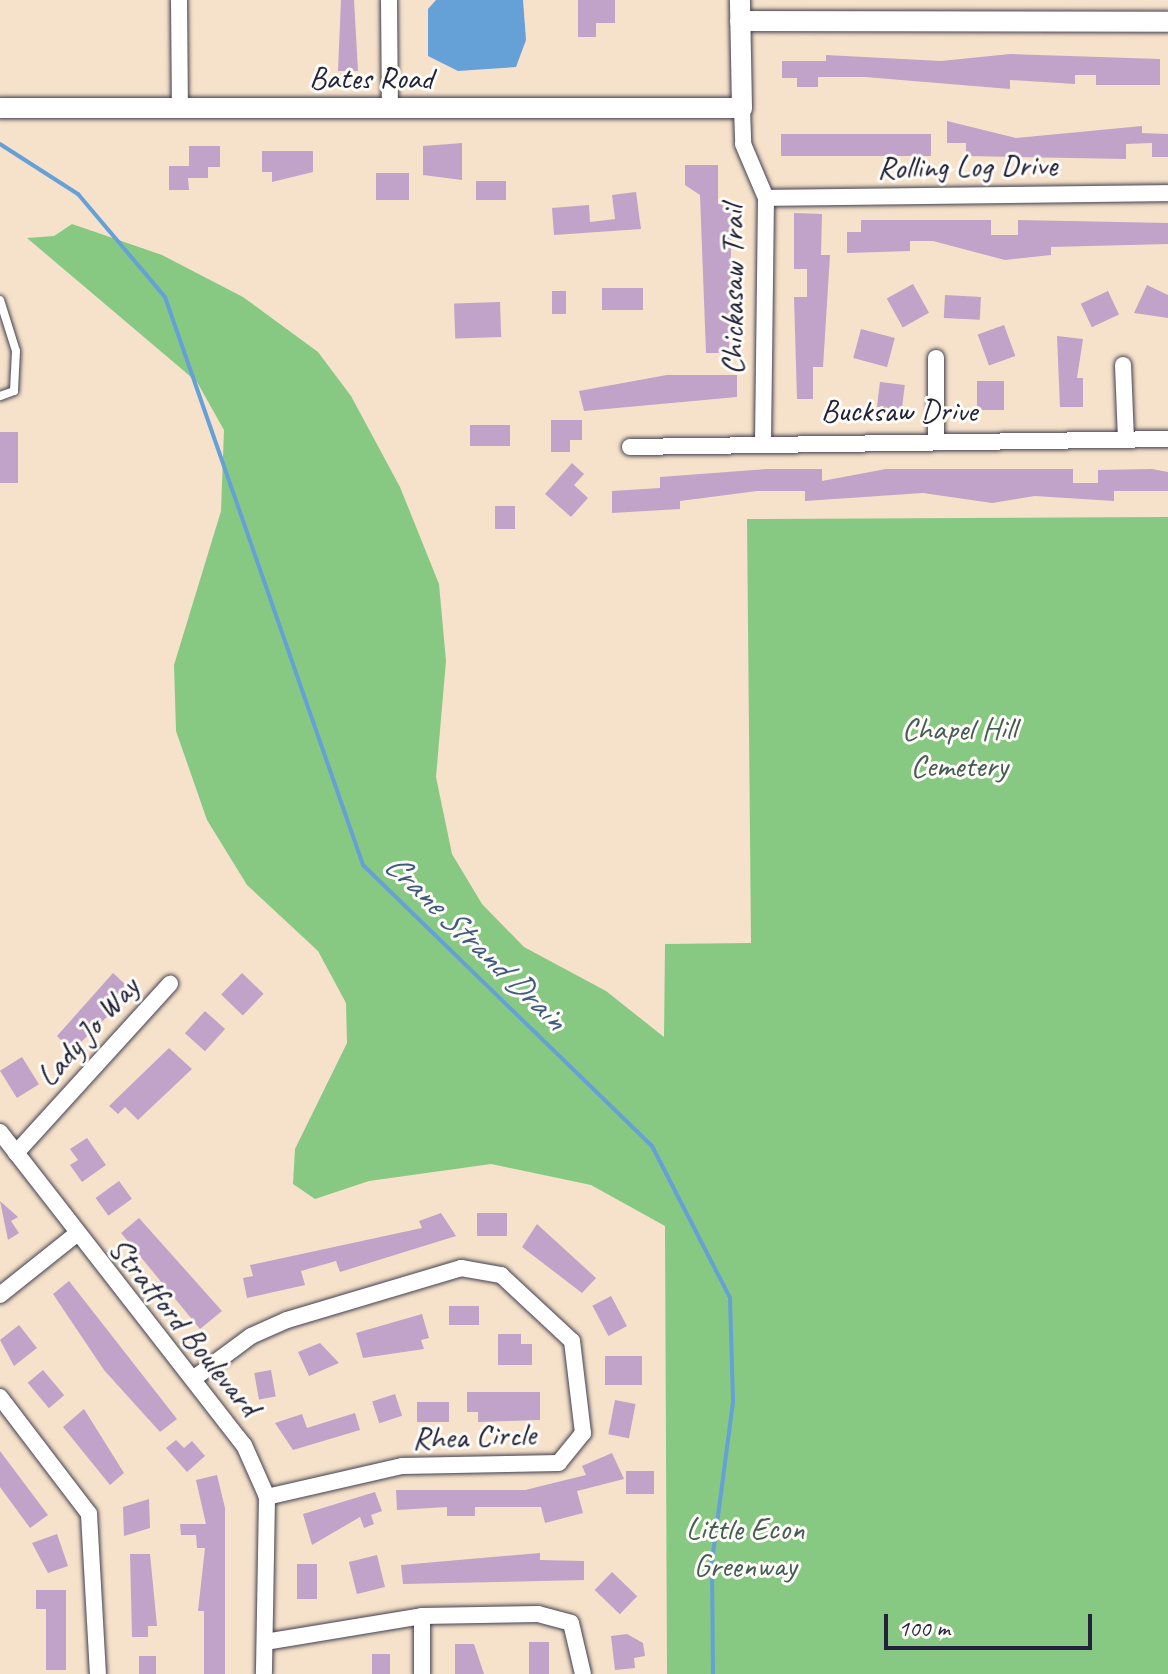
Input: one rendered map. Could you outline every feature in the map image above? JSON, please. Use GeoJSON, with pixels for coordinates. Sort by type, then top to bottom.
{"type":"FeatureCollection","features":[{"type":"Feature","properties":{"kind":"street"},"geometry":{"type":"LineString","coordinates":[[179,0],[180,108]]}},
{"type":"Feature","properties":{"kind":"street"},"geometry":{"type":"LineString","coordinates":[[389,0],[390,108]]}},
{"type":"Feature","properties":{"kind":"street"},"geometry":{"type":"LineString","coordinates":[[740,10],[1168,22]]}},
{"type":"Feature","properties":{"kind":"street","name":"Chickasaw Trail"},"geometry":{"type":"LineString","coordinates":[[740,10],[743,144],[766,198],[763,440]]}},
{"type":"Feature","properties":{"kind":"street","name":"Bates Road"},"geometry":{"type":"LineString","coordinates":[[0,108],[742,108]]}},
{"type":"Feature","properties":{"kind":"street","name":"Rolling Log Drive"},"geometry":{"type":"LineString","coordinates":[[766,198],[1168,193]]}},
{"type":"Feature","properties":{"kind":"street"},"geometry":{"type":"LineString","coordinates":[[936,358],[936,439]]}},
{"type":"Feature","properties":{"kind":"street"},"geometry":{"type":"LineString","coordinates":[[1123,365],[1126,439]]}},
{"type":"Feature","properties":{"kind":"street","name":"Bucksaw Drive"},"geometry":{"type":"LineString","coordinates":[[630,447],[763,440],[1168,439]]}},
{"type":"Feature","properties":{"kind":"street","name":"Lady Jo Way"},"geometry":{"type":"LineString","coordinates":[[16,1153],[170,984]]}},
{"type":"Feature","properties":{"kind":"street","name":"Stratford Boulevard"},"geometry":{"type":"LineString","coordinates":[[0,1132],[74,1236],[197,1376],[244,1445],[267,1497],[264,1674]]}},
{"type":"Feature","properties":{"kind":"street"},"geometry":{"type":"LineString","coordinates":[[0,1295],[74,1236]]}},
{"type":"Feature","properties":{"kind":"street","name":"Rhea Circle"},"geometry":{"type":"LineString","coordinates":[[197,1376],[251,1336],[287,1320],[461,1268],[501,1275],[572,1341],[583,1433],[559,1463],[402,1466],[267,1497]]}},
{"type":"Feature","properties":{"kind":"street"},"geometry":{"type":"LineString","coordinates":[[0,1397],[89,1514],[98,1674]]}},
{"type":"Feature","properties":{"kind":"street"},"geometry":{"type":"LineString","coordinates":[[265,1642],[422,1616],[538,1614],[571,1623],[583,1674]]}},
{"type":"Feature","properties":{"kind":"street"},"geometry":{"type":"LineString","coordinates":[[422,1616],[422,1674]]}},
{"type":"Feature","properties":{"kind":"lane"},"geometry":{"type":"LineString","coordinates":[[0,300],[16,351],[14,391],[0,396]]}},
{"type":"Feature","properties":{"kind":"green space"},"geometry":{"type":"Polygon","coordinates":[[[72,224],[162,255],[243,297],[318,352],[351,396],[400,487],[439,584],[446,661],[436,777],[452,854],[482,904],[524,947],[606,991],[664,1037],[665,944],[751,943],[747,519],[1168,517],[1168,1674],[667,1674],[665,1226],[591,1185],[491,1164],[369,1181],[315,1199],[293,1184],[295,1149],[347,1043],[346,1003],[318,951],[247,885],[207,820],[176,731],[174,665],[221,511],[224,430],[197,382],[27,238],[54,236],[72,224]]]}},
{"type":"Feature","properties":{"kind":"water"},"geometry":{"type":"Polygon","coordinates":[[[436,0],[523,0],[526,40],[516,67],[458,71],[428,56],[428,9],[436,0]]]}},
{"type":"Feature","properties":{"kind":"building"},"geometry":{"type":"Polygon","coordinates":[[[341,0],[354,0],[358,71],[338,71],[341,0]]]}},
{"type":"Feature","properties":{"kind":"building"},"geometry":{"type":"Polygon","coordinates":[[[578,0],[615,0],[615,23],[596,23],[596,37],[578,37],[578,0]]]}},
{"type":"Feature","properties":{"kind":"building"},"geometry":{"type":"Polygon","coordinates":[[[1010,54],[1160,59],[1160,85],[1096,85],[1096,75],[1075,75],[1075,84],[1010,80],[1010,89],[865,77],[818,77],[818,87],[797,87],[797,78],[782,78],[782,61],[826,61],[826,55],[941,61],[1010,54]]]}},
{"type":"Feature","properties":{"kind":"building"},"geometry":{"type":"Polygon","coordinates":[[[947,121],[1016,138],[1142,126],[1142,133],[1168,134],[1168,157],[1152,157],[1152,143],[1126,144],[1126,159],[966,156],[966,143],[947,143],[947,121]]]}},
{"type":"Feature","properties":{"kind":"building"},"geometry":{"type":"Polygon","coordinates":[[[781,134],[931,134],[931,156],[781,156],[781,134]]]}},
{"type":"Feature","properties":{"kind":"building"},"geometry":{"type":"Polygon","coordinates":[[[462,143],[462,180],[423,175],[423,146],[462,143]]]}},
{"type":"Feature","properties":{"kind":"building"},"geometry":{"type":"Polygon","coordinates":[[[189,146],[220,146],[220,167],[208,167],[208,178],[188,178],[189,190],[169,190],[169,166],[189,166],[189,146]]]}},
{"type":"Feature","properties":{"kind":"building"},"geometry":{"type":"Polygon","coordinates":[[[262,151],[313,151],[313,172],[272,182],[272,172],[262,172],[262,151]]]}},
{"type":"Feature","properties":{"kind":"building"},"geometry":{"type":"Polygon","coordinates":[[[685,165],[718,165],[718,204],[732,204],[729,353],[706,353],[700,195],[685,185],[685,165]]]}},
{"type":"Feature","properties":{"kind":"building"},"geometry":{"type":"Polygon","coordinates":[[[376,173],[409,173],[409,200],[376,200],[376,173]]]}},
{"type":"Feature","properties":{"kind":"building"},"geometry":{"type":"Polygon","coordinates":[[[476,181],[506,181],[506,200],[476,200],[476,181]]]}},
{"type":"Feature","properties":{"kind":"building"},"geometry":{"type":"Polygon","coordinates":[[[636,192],[641,229],[554,235],[552,208],[589,205],[590,222],[615,219],[612,195],[636,192]]]}},
{"type":"Feature","properties":{"kind":"building"},"geometry":{"type":"Polygon","coordinates":[[[794,213],[822,214],[821,255],[830,255],[823,367],[813,367],[813,399],[797,399],[794,297],[807,297],[807,269],[794,269],[794,213]]]}},
{"type":"Feature","properties":{"kind":"building"},"geometry":{"type":"Polygon","coordinates":[[[861,220],[991,220],[991,235],[1018,235],[1018,220],[1168,223],[1168,244],[1051,247],[1051,255],[1005,260],[933,241],[910,241],[910,251],[847,253],[847,232],[861,232],[861,220]]]}},
{"type":"Feature","properties":{"kind":"building"},"geometry":{"type":"Polygon","coordinates":[[[913,284],[929,313],[903,327],[887,299],[913,284]]]}},
{"type":"Feature","properties":{"kind":"building"},"geometry":{"type":"Polygon","coordinates":[[[1147,285],[1168,295],[1168,318],[1134,313],[1147,285]]]}},
{"type":"Feature","properties":{"kind":"building"},"geometry":{"type":"Polygon","coordinates":[[[602,288],[643,288],[643,310],[602,310],[602,288]]]}},
{"type":"Feature","properties":{"kind":"building"},"geometry":{"type":"Polygon","coordinates":[[[552,291],[566,291],[566,314],[552,314],[552,291]]]}},
{"type":"Feature","properties":{"kind":"building"},"geometry":{"type":"Polygon","coordinates":[[[1108,291],[1119,315],[1092,327],[1081,304],[1108,291]]]}},
{"type":"Feature","properties":{"kind":"building"},"geometry":{"type":"Polygon","coordinates":[[[945,295],[981,297],[980,320],[944,318],[945,295]]]}},
{"type":"Feature","properties":{"kind":"building"},"geometry":{"type":"Polygon","coordinates":[[[500,302],[501,337],[455,339],[454,304],[500,302]]]}},
{"type":"Feature","properties":{"kind":"building"},"geometry":{"type":"Polygon","coordinates":[[[1004,325],[1015,356],[989,366],[978,335],[1004,325]]]}},
{"type":"Feature","properties":{"kind":"building"},"geometry":{"type":"Polygon","coordinates":[[[861,329],[895,338],[887,367],[853,358],[861,329]]]}},
{"type":"Feature","properties":{"kind":"building"},"geometry":{"type":"Polygon","coordinates":[[[1057,336],[1083,339],[1077,378],[1083,378],[1083,407],[1060,407],[1057,336]]]}},
{"type":"Feature","properties":{"kind":"building"},"geometry":{"type":"Polygon","coordinates":[[[667,375],[737,375],[737,397],[584,411],[579,391],[667,375]]]}},
{"type":"Feature","properties":{"kind":"building"},"geometry":{"type":"Polygon","coordinates":[[[977,381],[1004,381],[1004,410],[977,410],[977,381]]]}},
{"type":"Feature","properties":{"kind":"building"},"geometry":{"type":"Polygon","coordinates":[[[880,382],[905,385],[902,410],[877,407],[880,382]]]}},
{"type":"Feature","properties":{"kind":"building"},"geometry":{"type":"Polygon","coordinates":[[[551,420],[582,420],[582,440],[570,440],[570,452],[551,452],[551,420]]]}},
{"type":"Feature","properties":{"kind":"building"},"geometry":{"type":"Polygon","coordinates":[[[470,425],[510,425],[510,446],[470,446],[470,425]]]}},
{"type":"Feature","properties":{"kind":"building"},"geometry":{"type":"Polygon","coordinates":[[[0,432],[18,432],[18,483],[0,483],[0,432]]]}},
{"type":"Feature","properties":{"kind":"building"},"geometry":{"type":"Polygon","coordinates":[[[572,463],[584,474],[574,485],[588,498],[571,517],[545,494],[572,463]]]}},
{"type":"Feature","properties":{"kind":"building"},"geometry":{"type":"Polygon","coordinates":[[[766,469],[822,469],[822,481],[886,469],[1073,469],[1073,483],[1098,483],[1098,470],[1152,469],[1168,472],[1168,491],[1114,491],[1114,501],[1035,496],[992,503],[923,493],[805,501],[805,491],[757,491],[680,501],[680,509],[612,513],[612,491],[660,488],[660,477],[766,469]]]}},
{"type":"Feature","properties":{"kind":"building"},"geometry":{"type":"Polygon","coordinates":[[[495,506],[515,506],[515,529],[495,529],[495,506]]]}},
{"type":"Feature","properties":{"kind":"building"},"geometry":{"type":"Polygon","coordinates":[[[113,973],[126,985],[112,1000],[118,1006],[72,1051],[57,1036],[113,973]]]}},
{"type":"Feature","properties":{"kind":"building"},"geometry":{"type":"Polygon","coordinates":[[[242,973],[264,994],[243,1015],[221,995],[242,973]]]}},
{"type":"Feature","properties":{"kind":"building"},"geometry":{"type":"Polygon","coordinates":[[[205,1011],[225,1029],[205,1051],[185,1033],[205,1011]]]}},
{"type":"Feature","properties":{"kind":"building"},"geometry":{"type":"Polygon","coordinates":[[[169,1048],[192,1069],[138,1120],[125,1107],[118,1114],[109,1106],[169,1048]]]}},
{"type":"Feature","properties":{"kind":"building"},"geometry":{"type":"Polygon","coordinates":[[[22,1057],[39,1084],[17,1098],[0,1071],[22,1057]]]}},
{"type":"Feature","properties":{"kind":"building"},"geometry":{"type":"Polygon","coordinates":[[[87,1138],[106,1165],[82,1182],[70,1165],[78,1160],[70,1149],[87,1138]]]}},
{"type":"Feature","properties":{"kind":"building"},"geometry":{"type":"Polygon","coordinates":[[[119,1181],[132,1199],[108,1216],[96,1198],[119,1181]]]}},
{"type":"Feature","properties":{"kind":"building"},"geometry":{"type":"Polygon","coordinates":[[[0,1201],[18,1217],[11,1221],[19,1233],[8,1240],[0,1201]]]}},
{"type":"Feature","properties":{"kind":"building"},"geometry":{"type":"Polygon","coordinates":[[[441,1213],[456,1236],[340,1272],[336,1261],[301,1271],[305,1285],[247,1298],[243,1278],[253,1276],[250,1265],[422,1228],[419,1221],[441,1213]]]}},
{"type":"Feature","properties":{"kind":"building"},"geometry":{"type":"Polygon","coordinates":[[[477,1213],[507,1213],[507,1236],[477,1236],[477,1213]]]}},
{"type":"Feature","properties":{"kind":"building"},"geometry":{"type":"Polygon","coordinates":[[[139,1218],[222,1311],[200,1329],[121,1233],[139,1218]]]}},
{"type":"Feature","properties":{"kind":"building"},"geometry":{"type":"Polygon","coordinates":[[[537,1224],[596,1278],[582,1293],[522,1247],[537,1224]]]}},
{"type":"Feature","properties":{"kind":"building"},"geometry":{"type":"Polygon","coordinates":[[[69,1281],[177,1419],[160,1432],[104,1370],[53,1294],[69,1281]]]}},
{"type":"Feature","properties":{"kind":"building"},"geometry":{"type":"Polygon","coordinates":[[[611,1296],[627,1326],[608,1336],[592,1306],[611,1296]]]}},
{"type":"Feature","properties":{"kind":"building"},"geometry":{"type":"Polygon","coordinates":[[[449,1306],[479,1306],[479,1325],[449,1325],[449,1306]]]}},
{"type":"Feature","properties":{"kind":"building"},"geometry":{"type":"Polygon","coordinates":[[[422,1314],[429,1338],[421,1340],[424,1349],[363,1358],[356,1333],[422,1314]]]}},
{"type":"Feature","properties":{"kind":"building"},"geometry":{"type":"Polygon","coordinates":[[[19,1325],[37,1348],[14,1366],[0,1340],[19,1325]]]}},
{"type":"Feature","properties":{"kind":"building"},"geometry":{"type":"Polygon","coordinates":[[[498,1334],[521,1334],[521,1344],[532,1344],[532,1365],[498,1365],[498,1334]]]}},
{"type":"Feature","properties":{"kind":"building"},"geometry":{"type":"Polygon","coordinates":[[[320,1343],[339,1363],[309,1376],[298,1352],[320,1343]]]}},
{"type":"Feature","properties":{"kind":"building"},"geometry":{"type":"Polygon","coordinates":[[[605,1356],[642,1356],[642,1385],[605,1385],[605,1356]]]}},
{"type":"Feature","properties":{"kind":"building"},"geometry":{"type":"Polygon","coordinates":[[[43,1370],[64,1395],[49,1408],[28,1383],[43,1370]]]}},
{"type":"Feature","properties":{"kind":"building"},"geometry":{"type":"Polygon","coordinates":[[[271,1370],[276,1397],[259,1400],[254,1373],[271,1370]]]}},
{"type":"Feature","properties":{"kind":"building"},"geometry":{"type":"Polygon","coordinates":[[[467,1392],[540,1392],[540,1420],[478,1422],[478,1412],[467,1412],[467,1392]]]}},
{"type":"Feature","properties":{"kind":"building"},"geometry":{"type":"Polygon","coordinates":[[[395,1394],[402,1416],[379,1423],[372,1401],[395,1394]]]}},
{"type":"Feature","properties":{"kind":"building"},"geometry":{"type":"Polygon","coordinates":[[[615,1400],[636,1404],[629,1438],[608,1434],[615,1400]]]}},
{"type":"Feature","properties":{"kind":"building"},"geometry":{"type":"Polygon","coordinates":[[[417,1402],[449,1402],[449,1422],[417,1422],[417,1402]]]}},
{"type":"Feature","properties":{"kind":"building"},"geometry":{"type":"Polygon","coordinates":[[[84,1409],[124,1473],[110,1485],[63,1427],[84,1409]]]}},
{"type":"Feature","properties":{"kind":"building"},"geometry":{"type":"Polygon","coordinates":[[[355,1413],[360,1430],[293,1450],[275,1423],[302,1414],[307,1428],[355,1413]]]}},
{"type":"Feature","properties":{"kind":"building"},"geometry":{"type":"Polygon","coordinates":[[[176,1440],[184,1448],[192,1441],[205,1456],[187,1472],[166,1448],[176,1440]]]}},
{"type":"Feature","properties":{"kind":"building"},"geometry":{"type":"Polygon","coordinates":[[[0,1451],[48,1515],[30,1528],[0,1487],[0,1451]]]}},
{"type":"Feature","properties":{"kind":"building"},"geometry":{"type":"Polygon","coordinates":[[[612,1453],[624,1479],[577,1491],[583,1513],[545,1523],[541,1507],[475,1507],[475,1516],[447,1516],[447,1507],[397,1510],[396,1490],[525,1490],[586,1475],[582,1466],[612,1453]]]}},
{"type":"Feature","properties":{"kind":"building"},"geometry":{"type":"Polygon","coordinates":[[[626,1471],[654,1471],[654,1494],[626,1494],[626,1471]]]}},
{"type":"Feature","properties":{"kind":"building"},"geometry":{"type":"Polygon","coordinates":[[[217,1475],[225,1508],[225,1674],[204,1674],[204,1611],[198,1611],[205,1548],[197,1548],[196,1535],[181,1535],[180,1524],[206,1524],[196,1480],[217,1475]]]}},
{"type":"Feature","properties":{"kind":"building"},"geometry":{"type":"Polygon","coordinates":[[[375,1492],[382,1511],[371,1515],[374,1524],[364,1528],[360,1517],[312,1545],[303,1514],[375,1492]]]}},
{"type":"Feature","properties":{"kind":"building"},"geometry":{"type":"Polygon","coordinates":[[[149,1499],[150,1528],[124,1536],[123,1507],[149,1499]]]}},
{"type":"Feature","properties":{"kind":"building"},"geometry":{"type":"Polygon","coordinates":[[[57,1534],[68,1566],[48,1573],[32,1543],[57,1534]]]}},
{"type":"Feature","properties":{"kind":"building"},"geometry":{"type":"Polygon","coordinates":[[[540,1553],[540,1560],[584,1561],[584,1580],[403,1584],[401,1565],[540,1553]]]}},
{"type":"Feature","properties":{"kind":"building"},"geometry":{"type":"Polygon","coordinates":[[[130,1554],[150,1554],[157,1626],[148,1626],[148,1637],[132,1637],[130,1554]]]}},
{"type":"Feature","properties":{"kind":"building"},"geometry":{"type":"Polygon","coordinates":[[[377,1555],[385,1587],[357,1594],[349,1562],[377,1555]]]}},
{"type":"Feature","properties":{"kind":"building"},"geometry":{"type":"Polygon","coordinates":[[[297,1564],[317,1564],[317,1599],[297,1599],[297,1564]]]}},
{"type":"Feature","properties":{"kind":"building"},"geometry":{"type":"Polygon","coordinates":[[[612,1572],[637,1596],[620,1614],[595,1590],[612,1572]]]}},
{"type":"Feature","properties":{"kind":"building"},"geometry":{"type":"Polygon","coordinates":[[[36,1590],[66,1590],[66,1670],[46,1670],[46,1609],[36,1609],[36,1590]]]}},
{"type":"Feature","properties":{"kind":"building"},"geometry":{"type":"Polygon","coordinates":[[[627,1634],[643,1643],[645,1656],[634,1658],[635,1668],[615,1670],[611,1636],[627,1634]]]}},
{"type":"Feature","properties":{"kind":"building"},"geometry":{"type":"Polygon","coordinates":[[[529,1642],[549,1642],[549,1674],[529,1674],[529,1642]]]}},
{"type":"Feature","properties":{"kind":"building"},"geometry":{"type":"Polygon","coordinates":[[[455,1644],[474,1644],[484,1674],[455,1674],[455,1644]]]}},
{"type":"Feature","properties":{"kind":"building"},"geometry":{"type":"Polygon","coordinates":[[[372,1654],[390,1654],[390,1674],[372,1674],[372,1654]]]}},
{"type":"Feature","properties":{"kind":"building"},"geometry":{"type":"Polygon","coordinates":[[[139,1656],[156,1656],[156,1674],[139,1674],[139,1656]]]}},
{"type":"Feature","properties":{"kind":"waterway","name":"Crane Strand Drain"},"geometry":{"type":"LineString","coordinates":[[0,144],[78,194],[165,297],[363,865],[652,1146],[730,1298],[733,1402],[712,1561],[713,1674]]}},
{"type":"Feature","properties":{"kind":"park label","name":"Chapel Hill Cemetery"},"geometry":{"type":"Point","coordinates":[959,748]}},
{"type":"Feature","properties":{"kind":"park label","name":"Little Econ Greenway"},"geometry":{"type":"Point","coordinates":[745,1548]}}]}
